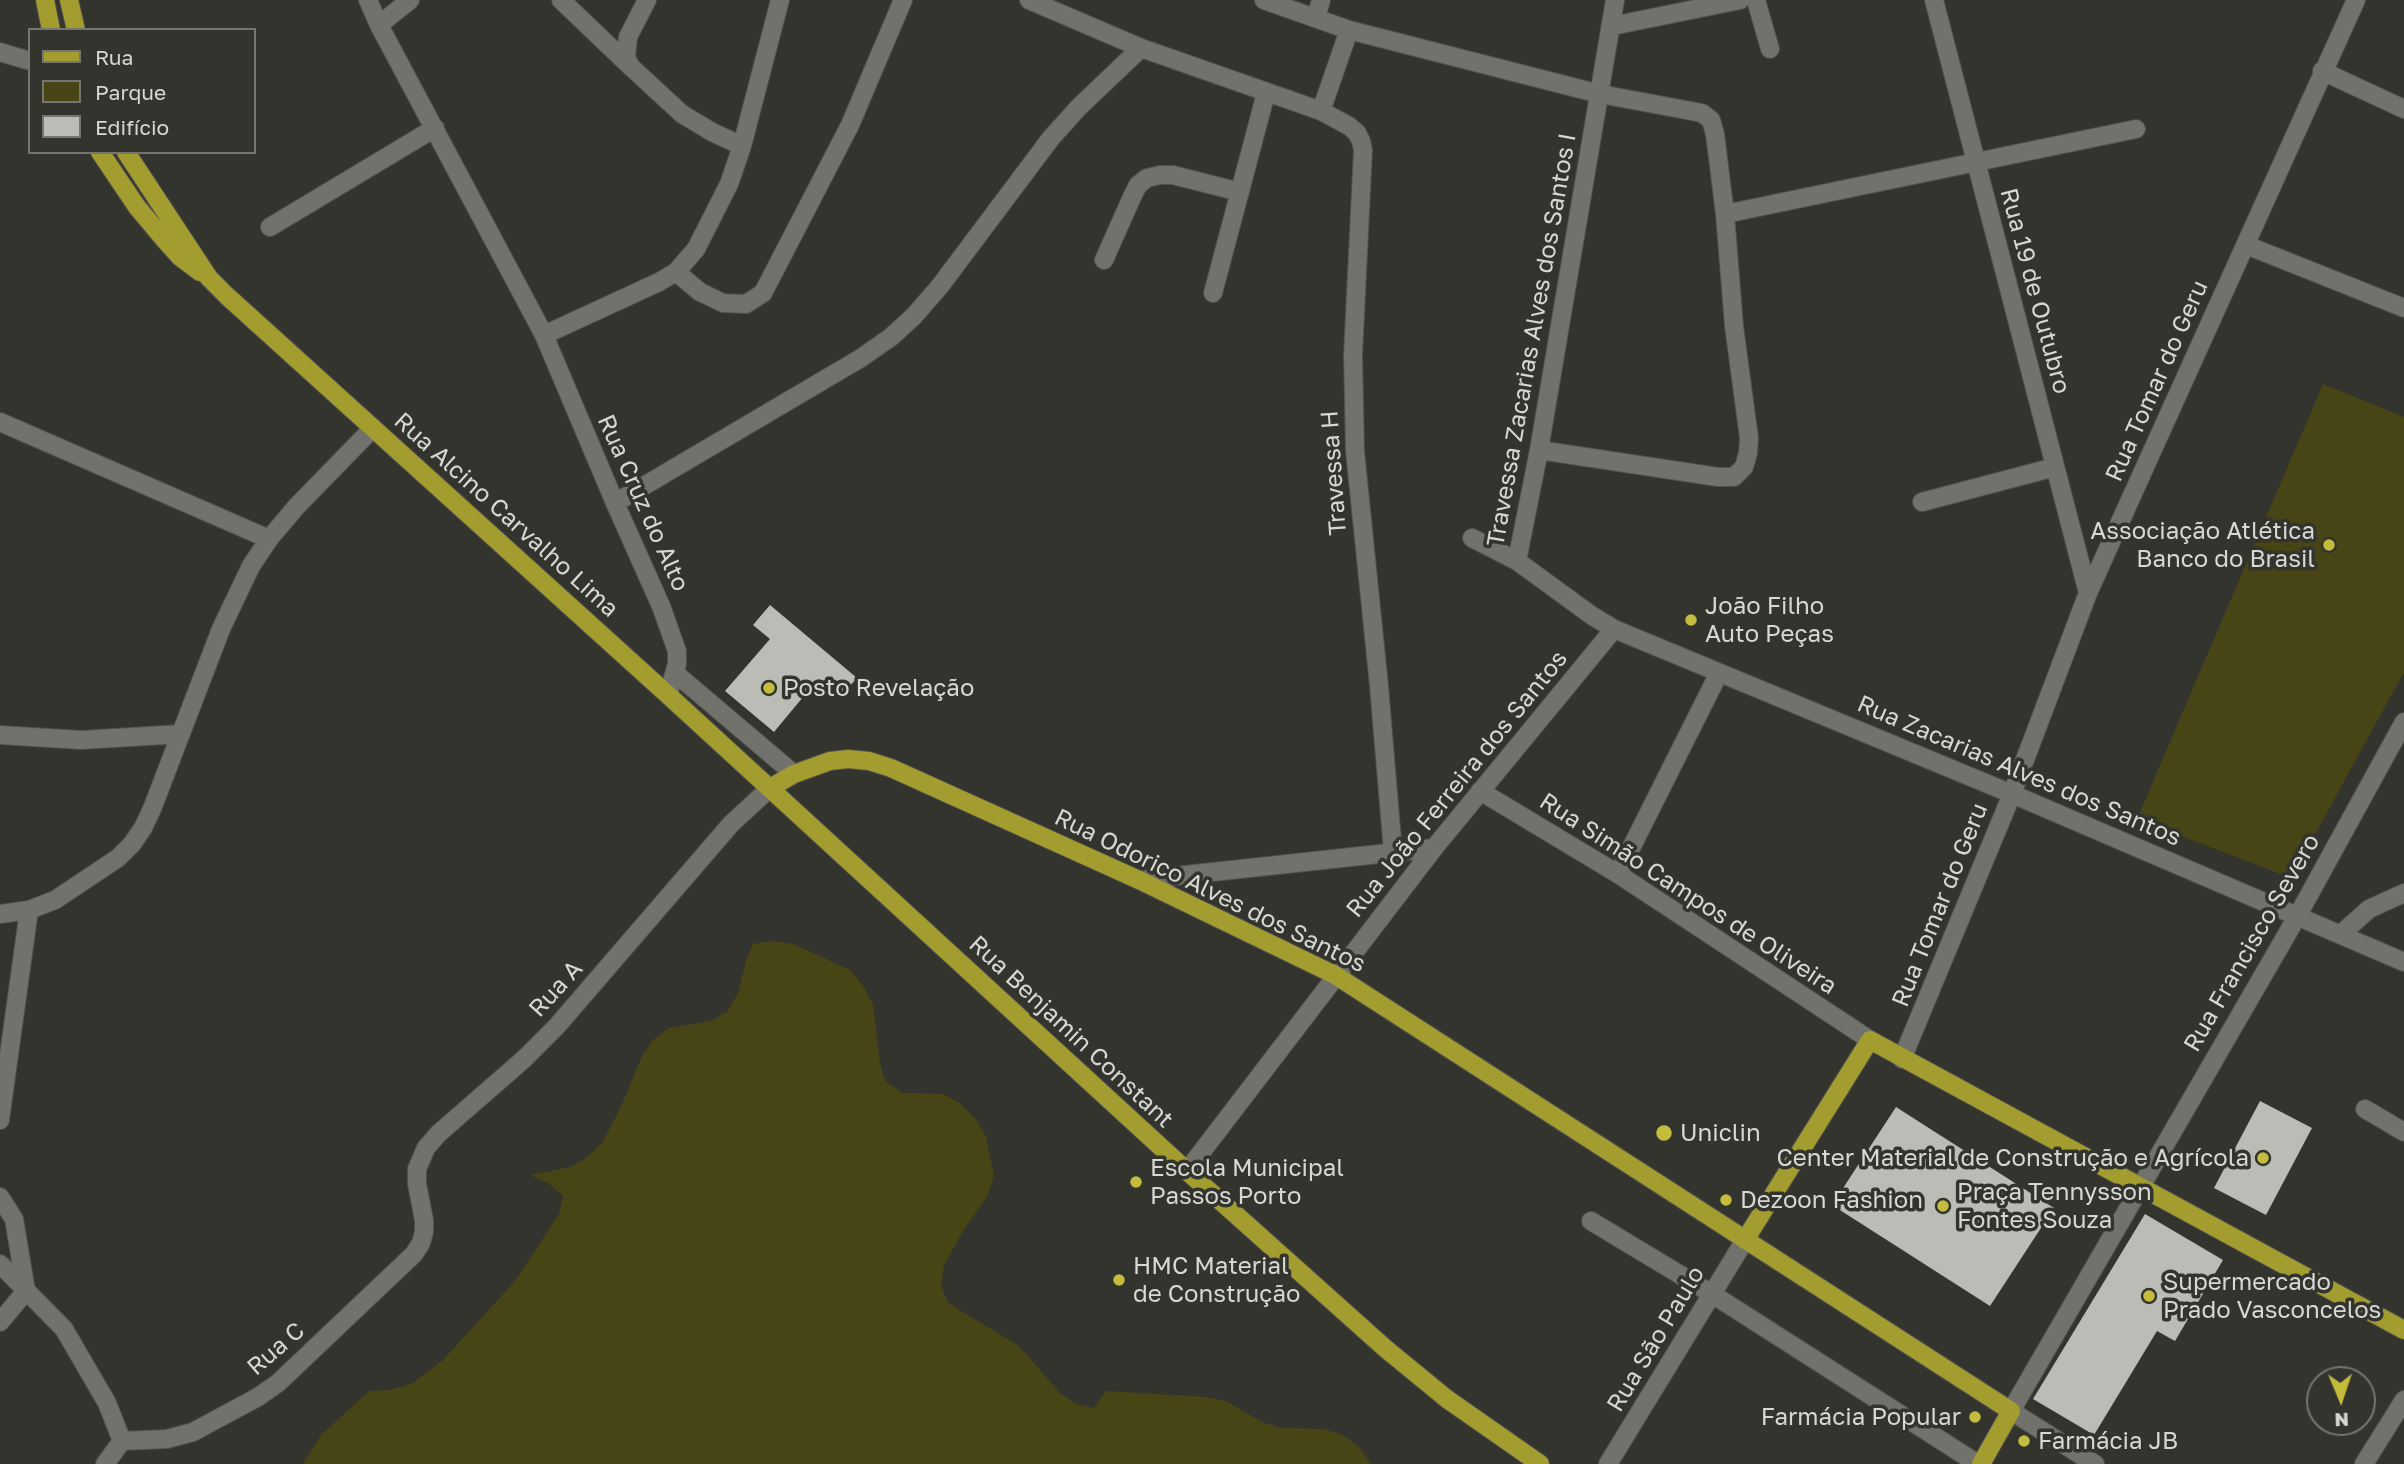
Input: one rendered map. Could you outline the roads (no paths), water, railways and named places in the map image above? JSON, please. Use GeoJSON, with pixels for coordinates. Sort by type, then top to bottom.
{"type":"FeatureCollection","features":[{"type":"Feature","properties":{"kind":"main road"},"geometry":{"type":"LineString","coordinates":[[45,0],[51,28]]}},
{"type":"Feature","properties":{"kind":"main road"},"geometry":{"type":"LineString","coordinates":[[69,0],[76,28]]}},
{"type":"Feature","properties":{"kind":"main road","name":"Rua Alcino Carvalho Lima"},"geometry":{"type":"LineString","coordinates":[[101,154],[130,197],[180,257],[209,278],[770,788]]}},
{"type":"Feature","properties":{"kind":"main road","name":"Rua Alcino Carvalho Lima"},"geometry":{"type":"LineString","coordinates":[[127,154],[209,278]]}},
{"type":"Feature","properties":{"kind":"main road","name":"Rua Odorico Alves dos Santos"},"geometry":{"type":"LineString","coordinates":[[770,788],[794,774],[830,761],[869,761],[891,768],[1139,880],[1335,975],[1745,1240]]}},
{"type":"Feature","properties":{"kind":"main road","name":"Rua Benjamin Constant"},"geometry":{"type":"LineString","coordinates":[[770,788],[1386,1349],[1447,1399],[1534,1462]]}},
{"type":"Feature","properties":{"kind":"main road"},"geometry":{"type":"LineString","coordinates":[[1979,1464],[2011,1411],[1745,1240],[1870,1040],[2404,1330]]}},
{"type":"Feature","properties":{"kind":"street","name":"Rua Cruz do Alto"},"geometry":{"type":"LineString","coordinates":[[368,0],[544,334],[673,634],[677,650],[675,673],[667,695]]}},
{"type":"Feature","properties":{"kind":"street"},"geometry":{"type":"LineString","coordinates":[[379,24],[410,0]]}},
{"type":"Feature","properties":{"kind":"street"},"geometry":{"type":"LineString","coordinates":[[561,0],[682,114],[742,146]]}},
{"type":"Feature","properties":{"kind":"street"},"geometry":{"type":"LineString","coordinates":[[630,66],[626,57],[628,37],[647,0]]}},
{"type":"Feature","properties":{"kind":"street"},"geometry":{"type":"LineString","coordinates":[[544,334],[659,282],[676,272],[696,249],[729,184],[742,146],[779,0]]}},
{"type":"Feature","properties":{"kind":"street"},"geometry":{"type":"LineString","coordinates":[[676,272],[700,292],[723,303],[746,304],[763,293],[850,125],[903,0]]}},
{"type":"Feature","properties":{"kind":"street","name":"Travessa H"},"geometry":{"type":"LineString","coordinates":[[1029,0],[1050,4],[1141,48],[1321,111],[1357,133],[1363,150],[1353,355],[1355,451],[1393,852]]}},
{"type":"Feature","properties":{"kind":"street"},"geometry":{"type":"LineString","coordinates":[[1264,0],[1319,9],[1349,30],[1600,94],[1707,116],[1714,126],[1749,446],[1744,467],[1734,477],[1718,477],[1539,450]]}},
{"type":"Feature","properties":{"kind":"street","name":"Travessa Zacarias Alves dos Santos I"},"geometry":{"type":"LineString","coordinates":[[1614,629],[1517,561],[1539,450],[1615,0]]}},
{"type":"Feature","properties":{"kind":"street"},"geometry":{"type":"LineString","coordinates":[[1612,26],[1740,0]]}},
{"type":"Feature","properties":{"kind":"street"},"geometry":{"type":"LineString","coordinates":[[1756,0],[1770,49]]}},
{"type":"Feature","properties":{"kind":"street","name":"Rua 19 de Outubro"},"geometry":{"type":"LineString","coordinates":[[1934,0],[2088,593]]}},
{"type":"Feature","properties":{"kind":"street","name":"Rua Tomar do Geru"},"geometry":{"type":"LineString","coordinates":[[1902,1059],[2012,794],[2088,593],[2356,0]]}},
{"type":"Feature","properties":{"kind":"street"},"geometry":{"type":"LineString","coordinates":[[1321,111],[1349,30]]}},
{"type":"Feature","properties":{"kind":"street"},"geometry":{"type":"LineString","coordinates":[[615,503],[861,358],[891,337],[915,316],[940,286],[1051,138],[1141,48]]}},
{"type":"Feature","properties":{"kind":"street"},"geometry":{"type":"LineString","coordinates":[[0,52],[28,60]]}},
{"type":"Feature","properties":{"kind":"street"},"geometry":{"type":"LineString","coordinates":[[2322,71],[2404,109]]}},
{"type":"Feature","properties":{"kind":"street"},"geometry":{"type":"LineString","coordinates":[[1213,293],[1266,93]]}},
{"type":"Feature","properties":{"kind":"street"},"geometry":{"type":"LineString","coordinates":[[270,227],[435,128]]}},
{"type":"Feature","properties":{"kind":"street"},"geometry":{"type":"LineString","coordinates":[[1725,214],[2136,129]]}},
{"type":"Feature","properties":{"kind":"street"},"geometry":{"type":"LineString","coordinates":[[1104,260],[1132,197],[1138,186],[1147,178],[1160,174],[1173,175],[1240,192]]}},
{"type":"Feature","properties":{"kind":"street"},"geometry":{"type":"LineString","coordinates":[[2246,245],[2404,308]]}},
{"type":"Feature","properties":{"kind":"street"},"geometry":{"type":"LineString","coordinates":[[0,422],[269,539]]}},
{"type":"Feature","properties":{"kind":"street"},"geometry":{"type":"LineString","coordinates":[[0,914],[29,910],[55,900],[118,858],[132,844],[152,809],[250,566],[269,539],[373,428]]}},
{"type":"Feature","properties":{"kind":"street"},"geometry":{"type":"LineString","coordinates":[[1922,502],[2055,467]]}},
{"type":"Feature","properties":{"kind":"street"},"geometry":{"type":"LineString","coordinates":[[1472,538],[1517,561]]}},
{"type":"Feature","properties":{"kind":"street","name":"Rua Zacarias Alves dos Santos"},"geometry":{"type":"LineString","coordinates":[[1614,629],[2012,794],[2404,962]]}},
{"type":"Feature","properties":{"kind":"street","name":"Rua João Ferreira dos Santos"},"geometry":{"type":"LineString","coordinates":[[1188,1171],[1434,848],[1614,629]]}},
{"type":"Feature","properties":{"kind":"street"},"geometry":{"type":"LineString","coordinates":[[675,673],[794,774]]}},
{"type":"Feature","properties":{"kind":"street"},"geometry":{"type":"LineString","coordinates":[[1618,874],[1719,673]]}},
{"type":"Feature","properties":{"kind":"street","name":"Rua Francisco Severo"},"geometry":{"type":"LineString","coordinates":[[2139,1187],[2298,915],[2404,722]]}},
{"type":"Feature","properties":{"kind":"street"},"geometry":{"type":"LineString","coordinates":[[0,735],[81,740],[181,734]]}},
{"type":"Feature","properties":{"kind":"street","name":"Rua A"},"geometry":{"type":"LineString","coordinates":[[424,1232],[417,1169],[426,1148],[557,1026],[731,824],[770,788]]}},
{"type":"Feature","properties":{"kind":"street","name":"Rua Simão Campos de Oliveira"},"geometry":{"type":"LineString","coordinates":[[1480,791],[1618,874],[1870,1040]]}},
{"type":"Feature","properties":{"kind":"street"},"geometry":{"type":"LineString","coordinates":[[1139,880],[1434,848]]}},
{"type":"Feature","properties":{"kind":"street"},"geometry":{"type":"LineString","coordinates":[[2341,934],[2369,909],[2404,892]]}},
{"type":"Feature","properties":{"kind":"street"},"geometry":{"type":"LineString","coordinates":[[0,1120],[29,910]]}},
{"type":"Feature","properties":{"kind":"street"},"geometry":{"type":"LineString","coordinates":[[2365,1109],[2404,1132]]}},
{"type":"Feature","properties":{"kind":"street"},"geometry":{"type":"LineString","coordinates":[[2095,1464],[2011,1411],[2139,1187]]}},
{"type":"Feature","properties":{"kind":"street"},"geometry":{"type":"LineString","coordinates":[[0,1197],[14,1219],[26,1291],[0,1322]]}},
{"type":"Feature","properties":{"kind":"street"},"geometry":{"type":"LineString","coordinates":[[1591,1221],[1712,1294],[1979,1464]]}},
{"type":"Feature","properties":{"kind":"street","name":"Rua C"},"geometry":{"type":"LineString","coordinates":[[122,1441],[167,1439],[193,1433],[258,1397],[278,1383],[414,1254],[424,1232]]}},
{"type":"Feature","properties":{"kind":"street","name":"Rua São Paulo"},"geometry":{"type":"LineString","coordinates":[[1608,1464],[1745,1240]]}},
{"type":"Feature","properties":{"kind":"street"},"geometry":{"type":"LineString","coordinates":[[0,1265],[64,1329],[107,1403],[122,1441],[105,1464]]}},
{"type":"Feature","properties":{"kind":"street"},"geometry":{"type":"LineString","coordinates":[[2364,1464],[2404,1400]]}},
{"type":"Feature","properties":{"kind":"place","name":"Associação Atlética Banco do Brasil"},"geometry":{"type":"Point","coordinates":[2329,545]}},
{"type":"Feature","properties":{"kind":"place","name":"João Filho Auto Peças"},"geometry":{"type":"Point","coordinates":[1691,620]}},
{"type":"Feature","properties":{"kind":"place","name":"Posto Revelação"},"geometry":{"type":"Point","coordinates":[769,688]}},
{"type":"Feature","properties":{"kind":"place","name":"Uniclin"},"geometry":{"type":"Point","coordinates":[1664,1133]}},
{"type":"Feature","properties":{"kind":"place","name":"Center Material de Construção e Agrícola"},"geometry":{"type":"Point","coordinates":[2263,1158]}},
{"type":"Feature","properties":{"kind":"place","name":"Escola Municipal Passos Porto"},"geometry":{"type":"Point","coordinates":[1136,1182]}},
{"type":"Feature","properties":{"kind":"place","name":"Dezoon Fashion"},"geometry":{"type":"Point","coordinates":[1726,1200]}},
{"type":"Feature","properties":{"kind":"place","name":"Praça Tennysson Fontes Souza"},"geometry":{"type":"Point","coordinates":[1943,1206]}},
{"type":"Feature","properties":{"kind":"place","name":"HMC Material de Construção"},"geometry":{"type":"Point","coordinates":[1119,1280]}},
{"type":"Feature","properties":{"kind":"place","name":"Supermercado Prado Vasconcelos"},"geometry":{"type":"Point","coordinates":[2149,1296]}},
{"type":"Feature","properties":{"kind":"place","name":"Farmácia Popular"},"geometry":{"type":"Point","coordinates":[1975,1417]}},
{"type":"Feature","properties":{"kind":"place","name":"Farmácia JB"},"geometry":{"type":"Point","coordinates":[2024,1441]}}]}
